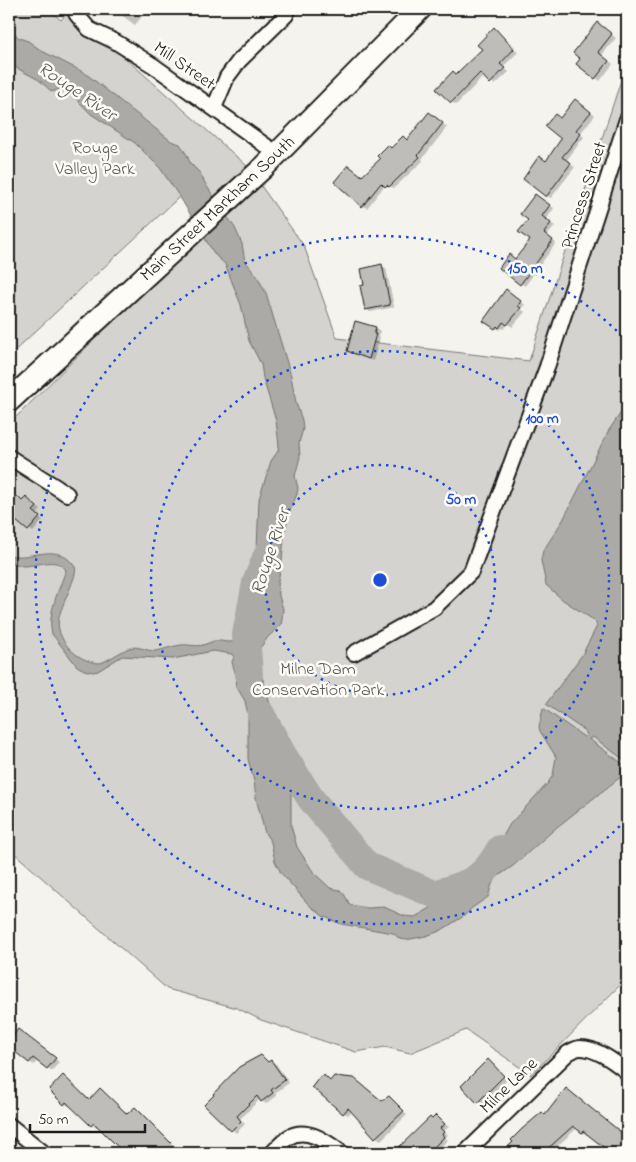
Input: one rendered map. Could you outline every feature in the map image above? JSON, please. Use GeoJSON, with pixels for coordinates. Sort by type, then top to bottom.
{"type":"FeatureCollection","features":[{"type":"Feature","properties":{"kind":"main road","name":"Main Street Markham South"},"geometry":{"type":"LineString","coordinates":[[9,401],[271,159],[420,9]]}},
{"type":"Feature","properties":{"kind":"street","name":"Mill Street"},"geometry":{"type":"LineString","coordinates":[[74,9],[89,29],[116,42],[154,66],[214,108],[271,159]]}},
{"type":"Feature","properties":{"kind":"street"},"geometry":{"type":"LineString","coordinates":[[214,108],[227,77],[239,61],[286,15],[285,9]]}},
{"type":"Feature","properties":{"kind":"street","name":"Princess Street"},"geometry":{"type":"LineString","coordinates":[[354,653],[434,608],[471,572],[547,367],[627,119]]}},
{"type":"Feature","properties":{"kind":"street"},"geometry":{"type":"LineString","coordinates":[[9,458],[67,494]]}},
{"type":"Feature","properties":{"kind":"street","name":"Milne Lane"},"geometry":{"type":"LineString","coordinates":[[465,1153],[568,1053],[579,1048],[610,1058],[627,1072]]}},
{"type":"Feature","properties":{"kind":"street"},"geometry":{"type":"LineString","coordinates":[[9,1125],[44,1153]]}},
{"type":"Feature","properties":{"kind":"street"},"geometry":{"type":"LineString","coordinates":[[272,1153],[290,1136],[304,1133],[321,1138],[342,1153]]}},
{"type":"Feature","properties":{"kind":"green space","name":"Milne Dam Conservation Park"},"geometry":{"type":"Polygon","coordinates":[[[9,9],[47,9],[61,20],[70,9],[246,165],[304,246],[337,338],[529,361],[627,62],[627,978],[531,1075],[466,1030],[410,1053],[385,1047],[356,1052],[261,1020],[237,1008],[167,989],[13,852],[9,852],[9,424],[120,314],[219,222],[192,185],[9,356],[9,9]]]}},
{"type":"Feature","properties":{"kind":"water"},"geometry":{"type":"Polygon","coordinates":[[[9,27],[19,38],[28,41],[42,51],[85,73],[171,141],[180,144],[190,163],[200,173],[235,228],[242,244],[245,261],[256,274],[266,293],[291,376],[303,429],[299,443],[300,457],[295,476],[298,488],[284,535],[282,562],[278,581],[279,596],[283,609],[281,625],[268,637],[258,651],[257,666],[266,687],[272,709],[282,765],[291,791],[291,826],[297,847],[314,873],[330,888],[340,890],[350,905],[368,908],[384,907],[404,916],[415,917],[467,887],[490,859],[510,824],[548,783],[553,775],[556,757],[539,727],[543,708],[584,737],[586,735],[586,732],[546,704],[582,655],[597,626],[595,621],[563,600],[546,585],[541,560],[543,551],[563,520],[627,398],[627,762],[593,737],[589,739],[627,767],[627,772],[497,877],[492,884],[488,897],[464,916],[440,931],[406,940],[400,939],[393,933],[341,924],[323,916],[309,905],[281,873],[275,861],[271,842],[265,833],[256,798],[248,759],[248,715],[245,701],[236,686],[237,679],[232,662],[234,657],[232,654],[213,651],[173,659],[122,656],[98,671],[84,670],[77,666],[52,634],[52,610],[66,570],[57,563],[24,566],[9,561],[9,555],[27,556],[53,553],[68,559],[75,567],[76,570],[60,612],[58,625],[60,633],[69,648],[75,654],[91,662],[102,662],[132,647],[155,651],[181,645],[200,646],[214,641],[231,642],[244,638],[254,623],[259,609],[257,594],[250,573],[257,549],[259,499],[271,461],[278,451],[279,445],[276,421],[263,378],[261,364],[249,341],[241,305],[225,264],[215,255],[160,168],[135,143],[91,114],[75,98],[60,89],[52,92],[39,80],[9,64],[9,27]]]}},
{"type":"Feature","properties":{"kind":"building"},"geometry":{"type":"Polygon","coordinates":[[[597,22],[612,34],[598,52],[609,61],[595,79],[576,64],[580,59],[573,53],[597,22]]]}},
{"type":"Feature","properties":{"kind":"building"},"geometry":{"type":"Polygon","coordinates":[[[494,27],[514,49],[500,64],[505,68],[490,84],[480,73],[451,103],[436,89],[453,71],[456,74],[482,49],[477,45],[494,27]]]}},
{"type":"Feature","properties":{"kind":"building"},"geometry":{"type":"Polygon","coordinates":[[[575,99],[591,112],[576,130],[581,134],[562,157],[571,163],[546,197],[523,179],[539,156],[546,161],[561,139],[545,126],[555,114],[560,118],[575,99]]]}},
{"type":"Feature","properties":{"kind":"building"},"geometry":{"type":"Polygon","coordinates":[[[429,112],[443,123],[418,155],[420,157],[389,187],[387,185],[385,187],[381,183],[362,207],[334,182],[348,165],[362,176],[380,159],[377,156],[388,145],[391,148],[403,136],[407,140],[429,112]]]}},
{"type":"Feature","properties":{"kind":"building"},"geometry":{"type":"Polygon","coordinates":[[[535,194],[550,205],[542,216],[551,223],[544,233],[553,240],[520,285],[499,268],[509,254],[515,259],[530,240],[518,232],[528,220],[520,214],[535,194]]]}},
{"type":"Feature","properties":{"kind":"building"},"geometry":{"type":"Polygon","coordinates":[[[382,264],[390,305],[365,310],[360,286],[364,285],[361,269],[382,264]]]}},
{"type":"Feature","properties":{"kind":"building"},"geometry":{"type":"Polygon","coordinates":[[[506,289],[521,301],[518,306],[521,308],[507,325],[503,322],[499,328],[497,326],[495,329],[483,321],[506,289]]]}},
{"type":"Feature","properties":{"kind":"building"},"geometry":{"type":"Polygon","coordinates":[[[355,321],[376,327],[369,359],[347,351],[355,321]]]}},
{"type":"Feature","properties":{"kind":"building"},"geometry":{"type":"Polygon","coordinates":[[[17,496],[22,501],[26,497],[37,507],[33,511],[40,517],[28,531],[9,515],[9,506],[17,496]]]}},
{"type":"Feature","properties":{"kind":"building"},"geometry":{"type":"Polygon","coordinates":[[[18,1029],[56,1058],[47,1069],[33,1058],[29,1063],[9,1047],[9,1041],[18,1029]]]}},
{"type":"Feature","properties":{"kind":"building"},"geometry":{"type":"Polygon","coordinates":[[[261,1055],[268,1062],[271,1060],[285,1080],[271,1090],[273,1093],[261,1102],[257,1096],[237,1116],[241,1121],[231,1131],[204,1105],[239,1067],[261,1055]]]}},
{"type":"Feature","properties":{"kind":"building"},"geometry":{"type":"Polygon","coordinates":[[[488,1059],[504,1076],[477,1103],[461,1086],[488,1059]]]}},
{"type":"Feature","properties":{"kind":"building"},"geometry":{"type":"Polygon","coordinates":[[[63,1075],[89,1100],[100,1088],[127,1114],[135,1107],[181,1153],[124,1153],[94,1123],[91,1126],[66,1102],[64,1105],[49,1090],[63,1075]]]}},
{"type":"Feature","properties":{"kind":"building"},"geometry":{"type":"Polygon","coordinates":[[[321,1075],[323,1077],[324,1075],[330,1081],[334,1076],[354,1078],[382,1101],[389,1096],[404,1111],[375,1138],[348,1108],[343,1114],[312,1087],[321,1075]]]}},
{"type":"Feature","properties":{"kind":"building"},"geometry":{"type":"Polygon","coordinates":[[[566,1088],[627,1137],[627,1153],[611,1153],[583,1131],[582,1133],[573,1126],[543,1153],[501,1153],[513,1142],[511,1140],[522,1129],[542,1112],[545,1115],[566,1088]]]}},
{"type":"Feature","properties":{"kind":"building"},"geometry":{"type":"Polygon","coordinates":[[[436,1115],[445,1124],[440,1128],[444,1132],[442,1134],[444,1137],[428,1153],[393,1153],[430,1117],[432,1119],[436,1115]]]}},
{"type":"Feature","properties":{"kind":"waterway","name":"Rouge River"},"geometry":{"type":"LineString","coordinates":[[249,674],[246,635],[256,583],[268,553]]}},
{"type":"Feature","properties":{"kind":"waterway","name":"Rouge River"},"geometry":{"type":"LineString","coordinates":[[261,714],[283,755],[311,799],[367,866],[434,894],[473,880],[487,869],[500,849]]}},
{"type":"Feature","properties":{"kind":"park label","name":"Rouge Valley Park"},"geometry":{"type":"Point","coordinates":[95,157]}}]}
